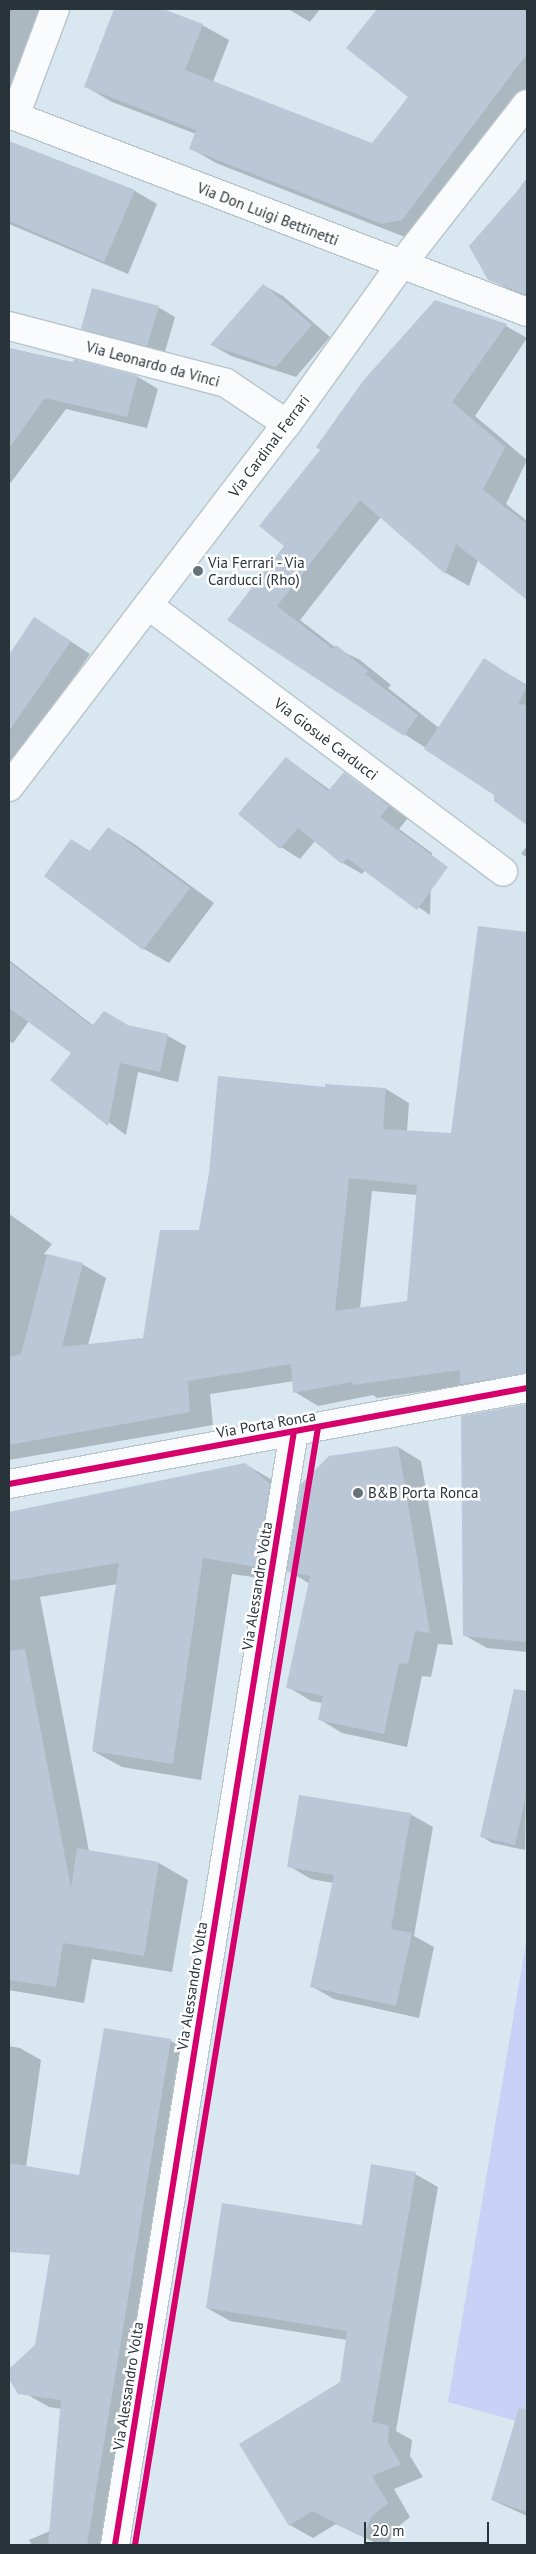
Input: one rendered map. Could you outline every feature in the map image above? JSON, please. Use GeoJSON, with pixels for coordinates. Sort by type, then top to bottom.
{"type":"FeatureCollection","features":[{"type":"Feature","properties":{"kind":"street"},"geometry":{"type":"LineString","coordinates":[[12,115],[55,9]]}},
{"type":"Feature","properties":{"kind":"street","name":"Via Cardinal Ferrari"},"geometry":{"type":"LineString","coordinates":[[9,787],[287,424],[402,265],[527,104]]}},
{"type":"Feature","properties":{"kind":"street","name":"Via Don Luigi Bettinetti"},"geometry":{"type":"LineString","coordinates":[[12,115],[527,312]]}},
{"type":"Feature","properties":{"kind":"street","name":"Via Leonardo da Vinci"},"geometry":{"type":"LineString","coordinates":[[9,326],[226,383],[287,424]]}},
{"type":"Feature","properties":{"kind":"street","name":"Via Giosuè Carducci"},"geometry":{"type":"LineString","coordinates":[[148,605],[503,872]]}},
{"type":"Feature","properties":{"kind":"street","name":"Via Porta Ronca"},"geometry":{"type":"LineString","coordinates":[[9,1484],[527,1388]]}},
{"type":"Feature","properties":{"kind":"street","name":"Via Alessandro Volta"},"geometry":{"type":"LineString","coordinates":[[115,2545],[294,1431]]}},
{"type":"Feature","properties":{"kind":"shaded area"},"geometry":{"type":"Polygon","coordinates":[[[527,1937],[527,2424],[448,2402],[527,1937]]]}},
{"type":"Feature","properties":{"kind":"building"},"geometry":{"type":"Polygon","coordinates":[[[114,9],[163,9],[203,24],[185,70],[372,143],[408,97],[346,48],[377,9],[527,9],[527,54],[402,220],[382,224],[189,149],[196,130],[84,87],[114,9]]]}},
{"type":"Feature","properties":{"kind":"building"},"geometry":{"type":"Polygon","coordinates":[[[9,141],[135,190],[104,262],[9,221],[9,141]]]}},
{"type":"Feature","properties":{"kind":"building"},"geometry":{"type":"Polygon","coordinates":[[[527,180],[527,295],[488,280],[469,246],[527,180]]]}},
{"type":"Feature","properties":{"kind":"building"},"geometry":{"type":"Polygon","coordinates":[[[263,284],[312,325],[276,367],[210,345],[263,284]]]}},
{"type":"Feature","properties":{"kind":"building"},"geometry":{"type":"Polygon","coordinates":[[[92,288],[159,306],[147,346],[81,329],[92,288]]]}},
{"type":"Feature","properties":{"kind":"building"},"geometry":{"type":"Polygon","coordinates":[[[435,300],[507,324],[452,402],[505,447],[483,490],[527,524],[527,600],[456,544],[445,574],[360,500],[277,606],[333,649],[336,645],[368,671],[365,674],[418,715],[404,736],[227,620],[284,546],[259,526],[320,450],[316,447],[363,381],[435,300]]]}},
{"type":"Feature","properties":{"kind":"building"},"geometry":{"type":"Polygon","coordinates":[[[9,348],[73,363],[74,359],[138,376],[127,417],[45,398],[9,448],[9,348]]]}},
{"type":"Feature","properties":{"kind":"building"},"geometry":{"type":"Polygon","coordinates":[[[34,617],[71,641],[9,731],[9,655],[34,617]]]}},
{"type":"Feature","properties":{"kind":"building"},"geometry":{"type":"Polygon","coordinates":[[[484,658],[527,686],[518,704],[527,705],[527,825],[494,801],[494,795],[424,749],[484,658]]]}},
{"type":"Feature","properties":{"kind":"building"},"geometry":{"type":"Polygon","coordinates":[[[286,757],[328,791],[344,772],[389,806],[380,817],[448,867],[417,910],[347,858],[342,864],[298,828],[280,849],[238,814],[286,757]]]}},
{"type":"Feature","properties":{"kind":"building"},"geometry":{"type":"Polygon","coordinates":[[[108,827],[190,888],[143,950],[44,876],[71,839],[89,852],[108,827]]]}},
{"type":"Feature","properties":{"kind":"building"},"geometry":{"type":"Polygon","coordinates":[[[478,926],[527,932],[527,1373],[460,1384],[460,1370],[353,1385],[352,1382],[293,1393],[291,1364],[188,1381],[190,1412],[9,1445],[9,1357],[21,1354],[47,1254],[83,1263],[62,1347],[143,1338],[160,1230],[199,1230],[209,1173],[218,1076],[325,1087],[325,1084],[386,1088],[383,1129],[451,1133],[478,926]],[[349,1178],[335,1311],[407,1301],[417,1185],[349,1178]]]}},
{"type":"Feature","properties":{"kind":"building"},"geometry":{"type":"Polygon","coordinates":[[[9,962],[92,1026],[104,1011],[128,1025],[168,1034],[160,1072],[120,1063],[108,1126],[50,1080],[71,1053],[9,1008],[9,962]]]}},
{"type":"Feature","properties":{"kind":"building"},"geometry":{"type":"Polygon","coordinates":[[[527,1404],[527,1642],[463,1636],[461,1416],[527,1404]]]}},
{"type":"Feature","properties":{"kind":"building"},"geometry":{"type":"Polygon","coordinates":[[[398,1446],[430,1633],[415,1631],[408,1664],[399,1663],[384,1734],[318,1720],[323,1696],[286,1688],[310,1576],[287,1572],[301,1484],[329,1456],[398,1446]]]}},
{"type":"Feature","properties":{"kind":"building"},"geometry":{"type":"Polygon","coordinates":[[[245,1463],[270,1484],[256,1567],[203,1558],[173,1764],[92,1751],[119,1563],[9,1581],[9,1512],[245,1463]]]}},
{"type":"Feature","properties":{"kind":"building"},"geometry":{"type":"Polygon","coordinates":[[[25,1649],[71,1888],[77,1848],[159,1862],[144,1956],[63,1943],[56,1987],[9,1980],[9,1651],[25,1649]]]}},
{"type":"Feature","properties":{"kind":"building"},"geometry":{"type":"Polygon","coordinates":[[[514,1689],[527,1691],[527,1791],[515,1845],[480,1837],[514,1689]]]}},
{"type":"Feature","properties":{"kind":"building"},"geometry":{"type":"Polygon","coordinates":[[[299,1795],[411,1813],[391,1929],[412,1933],[396,2006],[310,1987],[334,1875],[287,1867],[299,1795]]]}},
{"type":"Feature","properties":{"kind":"building"},"geometry":{"type":"Polygon","coordinates":[[[104,2028],[171,2039],[87,2545],[48,2545],[61,2400],[18,2394],[9,2379],[9,2369],[35,2345],[50,2255],[9,2252],[9,2163],[79,2175],[104,2028]]]}},
{"type":"Feature","properties":{"kind":"building"},"geometry":{"type":"Polygon","coordinates":[[[371,2164],[416,2172],[372,2422],[389,2426],[388,2443],[401,2464],[372,2476],[388,2503],[371,2517],[364,2537],[312,2511],[289,2526],[239,2444],[340,2382],[347,2331],[206,2308],[222,2203],[362,2225],[371,2164]]]}},
{"type":"Feature","properties":{"kind":"building"},"geometry":{"type":"Polygon","coordinates":[[[519,2408],[527,2409],[527,2512],[491,2500],[519,2408]]]}},
{"type":"Feature","properties":{"kind":"cycle path"},"geometry":{"type":"LineString","coordinates":[[9,1484],[527,1388]]}},
{"type":"Feature","properties":{"kind":"cycle path"},"geometry":{"type":"LineString","coordinates":[[135,2545],[318,1427]]}},
{"type":"Feature","properties":{"kind":"cycle path"},"geometry":{"type":"LineString","coordinates":[[115,2545],[294,1431]]}},
{"type":"Feature","properties":{"kind":"place","name":"Via Ferrari - Via Carducci (Rho)"},"geometry":{"type":"Point","coordinates":[198,571]}},
{"type":"Feature","properties":{"kind":"place","name":"B&B Porta Ronca"},"geometry":{"type":"Point","coordinates":[358,1493]}}]}
